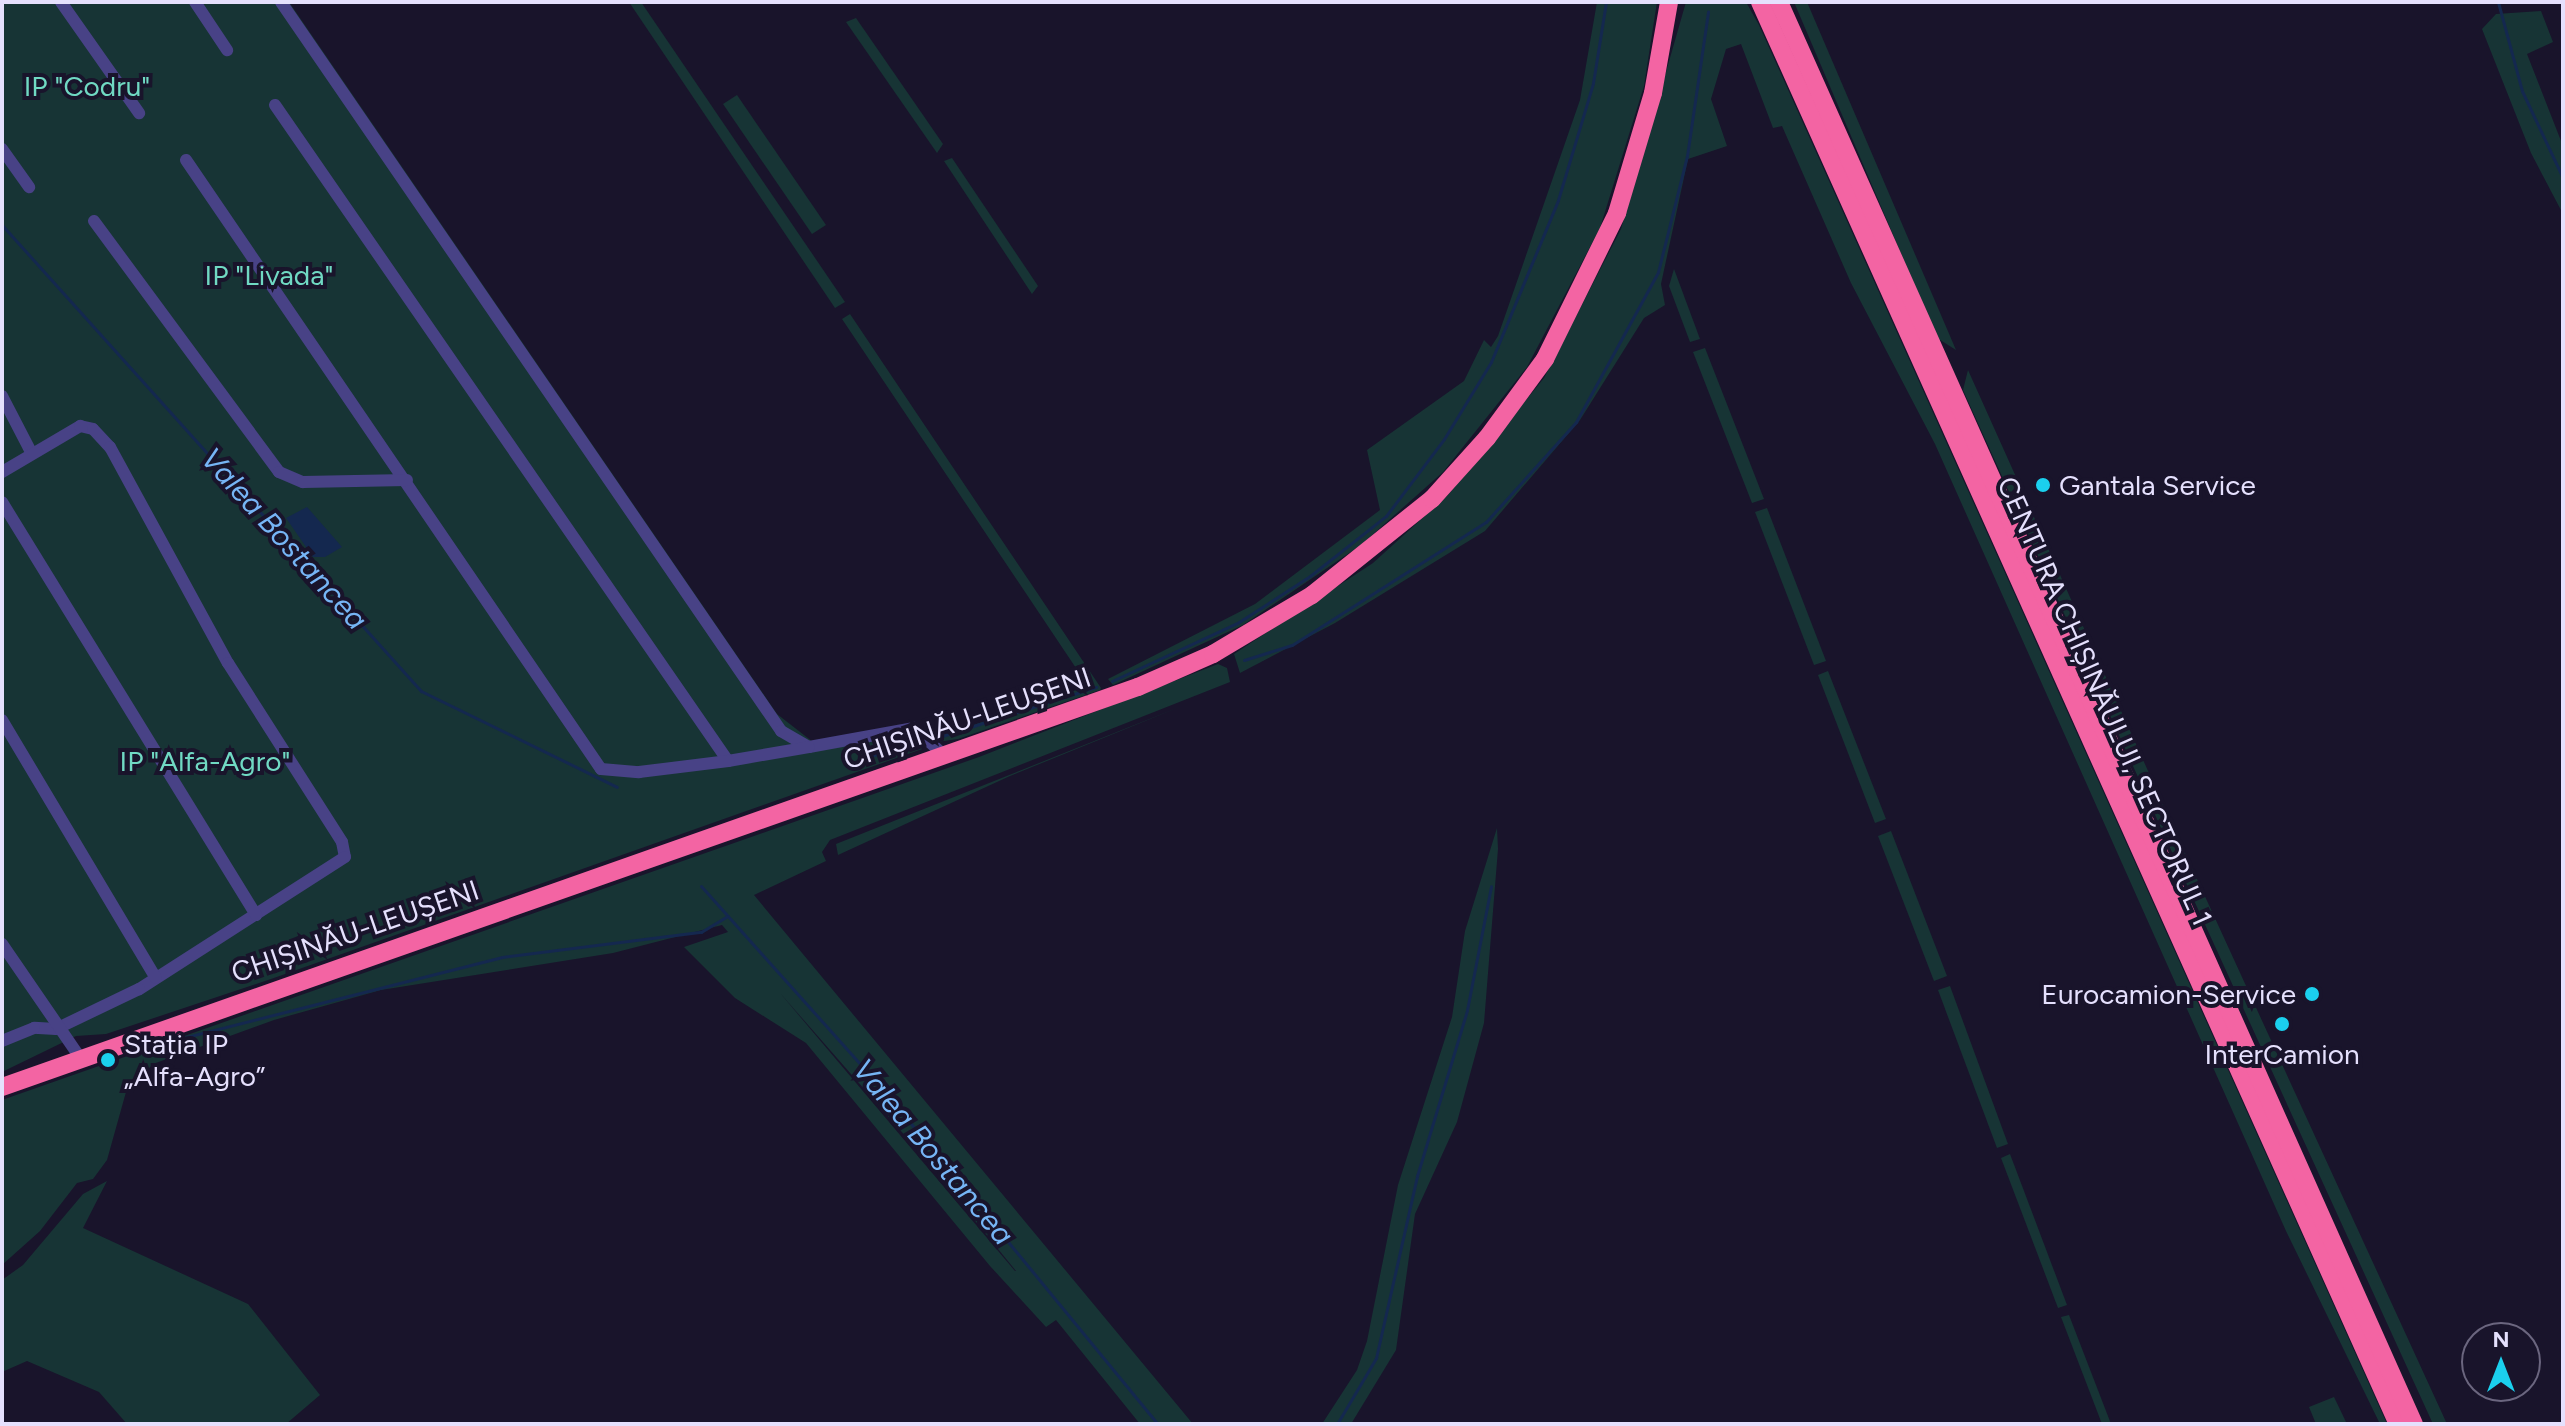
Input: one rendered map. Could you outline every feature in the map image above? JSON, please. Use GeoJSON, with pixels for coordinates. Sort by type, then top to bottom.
{"type":"FeatureCollection","features":[{"type":"Feature","properties":{"kind":"highway"},"geometry":{"type":"LineString","coordinates":[[1661,53],[1669,2]]}},
{"type":"Feature","properties":{"kind":"highway"},"geometry":{"type":"LineString","coordinates":[[1661,53],[1678,2]]}},
{"type":"Feature","properties":{"kind":"highway","name":"CENTURA CHIȘINĂULUI, SECTORUL 1"},"geometry":{"type":"LineString","coordinates":[[1765,3],[2398,1424]]}},
{"type":"Feature","properties":{"kind":"highway","name":"CENTURA CHIȘINĂULUI, SECTORUL 1"},"geometry":{"type":"LineString","coordinates":[[1765,3],[2414,1424]]}},
{"type":"Feature","properties":{"kind":"highway","name":"CHIȘINĂU-LEUȘENI"},"geometry":{"type":"LineString","coordinates":[[2,1087],[79,1056],[945,756],[1213,654],[1325,586],[1432,499],[1518,399],[1576,305],[1617,213],[1661,53]]}},
{"type":"Feature","properties":{"kind":"street"},"geometry":{"type":"LineString","coordinates":[[61,2],[139,113]]}},
{"type":"Feature","properties":{"kind":"street"},"geometry":{"type":"LineString","coordinates":[[195,2],[227,50]]}},
{"type":"Feature","properties":{"kind":"street"},"geometry":{"type":"LineString","coordinates":[[281,2],[770,717],[809,747]]}},
{"type":"Feature","properties":{"kind":"street"},"geometry":{"type":"LineString","coordinates":[[275,105],[728,761]]}},
{"type":"Feature","properties":{"kind":"street"},"geometry":{"type":"LineString","coordinates":[[2,149],[29,187]]}},
{"type":"Feature","properties":{"kind":"street"},"geometry":{"type":"LineString","coordinates":[[186,160],[407,480],[601,769],[639,772],[728,761],[914,728],[945,756]]}},
{"type":"Feature","properties":{"kind":"street"},"geometry":{"type":"LineString","coordinates":[[94,221],[279,472],[303,482],[407,480]]}},
{"type":"Feature","properties":{"kind":"street"},"geometry":{"type":"LineString","coordinates":[[2,396],[31,452]]}},
{"type":"Feature","properties":{"kind":"street"},"geometry":{"type":"LineString","coordinates":[[2,472],[31,452],[80,426],[93,429],[110,447],[228,663],[342,842],[345,857],[338,867],[156,978],[56,1029],[34,1028],[2,1041]]}},
{"type":"Feature","properties":{"kind":"street"},"geometry":{"type":"LineString","coordinates":[[2,502],[256,915]]}},
{"type":"Feature","properties":{"kind":"street"},"geometry":{"type":"LineString","coordinates":[[2,720],[156,978]]}},
{"type":"Feature","properties":{"kind":"street"},"geometry":{"type":"LineString","coordinates":[[2,944],[56,1029],[79,1056]]}},
{"type":"Feature","properties":{"kind":"green space"},"geometry":{"type":"Polygon","coordinates":[[[2,2],[289,2],[777,714],[822,749],[911,735],[922,749],[271,979],[106,1034],[76,1036],[2,1072],[2,2]]]}},
{"type":"Feature","properties":{"kind":"green space"},"geometry":{"type":"Polygon","coordinates":[[[629,2],[641,2],[845,302],[835,308],[629,2]]]}},
{"type":"Feature","properties":{"kind":"green space"},"geometry":{"type":"Polygon","coordinates":[[[1597,2],[1657,2],[1644,86],[1600,228],[1527,367],[1443,472],[1361,545],[1243,625],[1113,685],[1108,679],[1255,604],[1380,510],[1367,450],[1464,381],[1484,340],[1491,347],[1498,336],[1580,100],[1597,2]]]}},
{"type":"Feature","properties":{"kind":"green space"},"geometry":{"type":"Polygon","coordinates":[[[1686,2],[1746,2],[1759,25],[2387,1424],[2380,1424],[2286,1231],[1935,444],[1851,283],[1782,126],[1773,128],[1741,44],[1726,49],[1711,99],[1727,146],[1688,159],[1661,284],[1665,305],[1644,318],[1580,420],[1485,531],[1335,623],[1240,673],[1234,654],[1373,563],[1448,495],[1544,378],[1621,229],[1686,2]]]}},
{"type":"Feature","properties":{"kind":"green space"},"geometry":{"type":"Polygon","coordinates":[[[1794,2],[1807,2],[1956,350],[1937,338],[1794,2]]]}},
{"type":"Feature","properties":{"kind":"green space"},"geometry":{"type":"Polygon","coordinates":[[[2541,11],[2553,42],[2527,54],[2563,146],[2563,214],[2531,153],[2482,29],[2496,14],[2541,11]]]}},
{"type":"Feature","properties":{"kind":"green space"},"geometry":{"type":"Polygon","coordinates":[[[856,18],[943,144],[937,153],[846,22],[856,18]]]}},
{"type":"Feature","properties":{"kind":"green space"},"geometry":{"type":"Polygon","coordinates":[[[737,95],[826,225],[812,234],[723,104],[737,95]]]}},
{"type":"Feature","properties":{"kind":"green space"},"geometry":{"type":"Polygon","coordinates":[[[952,158],[1038,286],[1032,294],[944,161],[952,158]]]}},
{"type":"Feature","properties":{"kind":"green space"},"geometry":{"type":"Polygon","coordinates":[[[1674,269],[1700,339],[1690,342],[1669,286],[1674,269]]]}},
{"type":"Feature","properties":{"kind":"green space"},"geometry":{"type":"Polygon","coordinates":[[[850,314],[1100,690],[958,739],[937,742],[932,734],[936,725],[950,733],[1088,686],[842,319],[850,314]]]}},
{"type":"Feature","properties":{"kind":"green space"},"geometry":{"type":"Polygon","coordinates":[[[1705,348],[1764,499],[1752,503],[1693,352],[1705,348]]]}},
{"type":"Feature","properties":{"kind":"green space"},"geometry":{"type":"Polygon","coordinates":[[[1968,370],[2447,1424],[2433,1424],[2166,839],[1963,390],[1968,370]]]}},
{"type":"Feature","properties":{"kind":"green space"},"geometry":{"type":"Polygon","coordinates":[[[1767,508],[1826,661],[1814,665],[1755,512],[1767,508]]]}},
{"type":"Feature","properties":{"kind":"green space"},"geometry":{"type":"Polygon","coordinates":[[[1218,664],[1227,668],[1230,682],[830,840],[822,852],[826,861],[754,895],[1193,1424],[1140,1424],[1056,1320],[1046,1327],[990,1266],[806,1043],[735,998],[684,947],[728,932],[722,925],[613,953],[381,990],[274,1020],[153,1064],[126,1092],[107,1160],[93,1179],[77,1183],[40,1231],[2,1265],[2,1100],[979,757],[1218,664]],[[780,993],[1016,1271],[915,1147],[780,993]]]}},
{"type":"Feature","properties":{"kind":"green space"},"geometry":{"type":"Polygon","coordinates":[[[1828,671],[1886,819],[1875,823],[1818,675],[1828,671]]]}},
{"type":"Feature","properties":{"kind":"green space"},"geometry":{"type":"Polygon","coordinates":[[[1182,706],[1010,776],[838,855],[836,844],[1182,706]]]}},
{"type":"Feature","properties":{"kind":"green space"},"geometry":{"type":"Polygon","coordinates":[[[1497,828],[1484,1023],[1457,1122],[1415,1214],[1396,1350],[1351,1424],[1322,1424],[1357,1370],[1367,1341],[1398,1185],[1452,1017],[1465,931],[1497,828]]]}},
{"type":"Feature","properties":{"kind":"green space"},"geometry":{"type":"Polygon","coordinates":[[[1891,831],[1947,976],[1934,981],[1878,836],[1891,831]]]}},
{"type":"Feature","properties":{"kind":"green space"},"geometry":{"type":"Polygon","coordinates":[[[1950,986],[2008,1144],[1997,1148],[1938,990],[1950,986]]]}},
{"type":"Feature","properties":{"kind":"green space"},"geometry":{"type":"Polygon","coordinates":[[[2010,1154],[2067,1305],[2058,1308],[2001,1158],[2010,1154]]]}},
{"type":"Feature","properties":{"kind":"green space"},"geometry":{"type":"Polygon","coordinates":[[[107,1181],[83,1228],[248,1304],[320,1395],[286,1424],[127,1424],[99,1392],[27,1361],[2,1372],[2,1280],[23,1265],[83,1194],[107,1181]]]}},
{"type":"Feature","properties":{"kind":"green space"},"geometry":{"type":"Polygon","coordinates":[[[2069,1315],[2111,1424],[2102,1424],[2061,1317],[2069,1315]]]}},
{"type":"Feature","properties":{"kind":"green space"},"geometry":{"type":"Polygon","coordinates":[[[2334,1397],[2347,1424],[2316,1424],[2309,1407],[2334,1397]]]}},
{"type":"Feature","properties":{"kind":"water"},"geometry":{"type":"Polygon","coordinates":[[[307,507],[342,547],[325,557],[313,557],[286,518],[307,507]]]}},
{"type":"Feature","properties":{"kind":"waterway"},"geometry":{"type":"LineString","coordinates":[[1112,681],[1239,622],[1310,576],[1386,516],[1444,439],[1491,362],[1558,200],[1593,83],[1606,2]]}},
{"type":"Feature","properties":{"kind":"waterway"},"geometry":{"type":"LineString","coordinates":[[2498,2],[2522,91],[2563,178]]}},
{"type":"Feature","properties":{"kind":"waterway"},"geometry":{"type":"LineString","coordinates":[[1244,660],[1292,645],[1486,522],[1576,422],[1658,272],[1687,156],[1708,12]]}},
{"type":"Feature","properties":{"kind":"waterway","name":"Valea Bostancea"},"geometry":{"type":"LineString","coordinates":[[2,225],[421,691],[617,787]]}},
{"type":"Feature","properties":{"kind":"waterway"},"geometry":{"type":"LineString","coordinates":[[939,737],[1096,687]]}},
{"type":"Feature","properties":{"kind":"waterway"},"geometry":{"type":"LineString","coordinates":[[874,755],[919,742]]}},
{"type":"Feature","properties":{"kind":"waterway","name":"Valea Bostancea"},"geometry":{"type":"LineString","coordinates":[[701,886],[885,1092],[1158,1424]]}},
{"type":"Feature","properties":{"kind":"waterway"},"geometry":{"type":"LineString","coordinates":[[1337,1424],[1376,1358],[1417,1176],[1467,1010],[1491,886]]}},
{"type":"Feature","properties":{"kind":"waterway"},"geometry":{"type":"LineString","coordinates":[[131,1051],[502,957],[701,932],[728,916]]}},
{"type":"Feature","properties":{"kind":"place","name":"Gantala Service"},"geometry":{"type":"Point","coordinates":[2043,485]}},
{"type":"Feature","properties":{"kind":"place","name":"Eurocamion-Service"},"geometry":{"type":"Point","coordinates":[2312,994]}},
{"type":"Feature","properties":{"kind":"place","name":"InterCamion"},"geometry":{"type":"Point","coordinates":[2282,1024]}},
{"type":"Feature","properties":{"kind":"place","name":"Stația IP „Alfa-Agro”"},"geometry":{"type":"Point","coordinates":[108,1060]}},
{"type":"Feature","properties":{"kind":"park label","name":"IP \"Codru\""},"geometry":{"type":"Point","coordinates":[87,86]}},
{"type":"Feature","properties":{"kind":"park label","name":"IP \"Livada\""},"geometry":{"type":"Point","coordinates":[269,275]}},
{"type":"Feature","properties":{"kind":"park label","name":"IP \"Alfa-Agro\""},"geometry":{"type":"Point","coordinates":[205,761]}}]}
